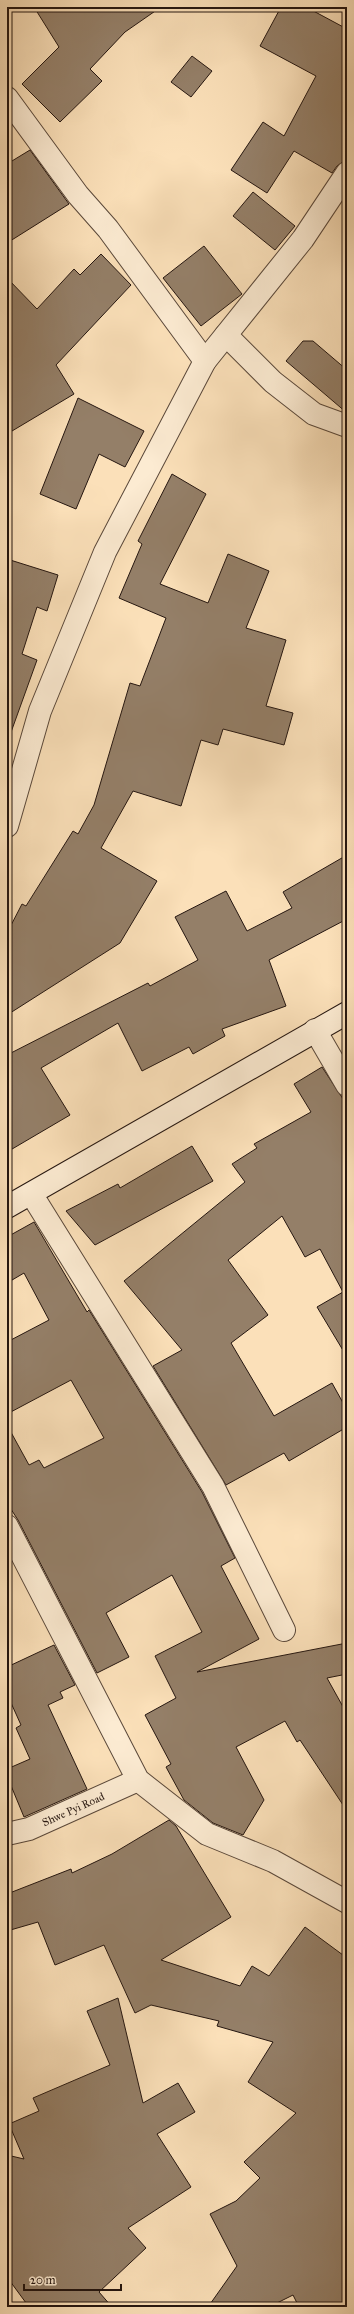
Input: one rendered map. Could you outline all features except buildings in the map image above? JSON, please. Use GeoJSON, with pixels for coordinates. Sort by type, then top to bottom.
{"type":"FeatureCollection","features":[{"type":"Feature","properties":{"kind":"street"},"geometry":{"type":"LineString","coordinates":[[7,98],[78,195],[108,229],[205,361]]}},
{"type":"Feature","properties":{"kind":"street"},"geometry":{"type":"LineString","coordinates":[[7,826],[40,711],[105,552],[205,361],[303,239],[347,173]]}},
{"type":"Feature","properties":{"kind":"street"},"geometry":{"type":"LineString","coordinates":[[226,335],[273,382],[314,414],[347,426]]}},
{"type":"Feature","properties":{"kind":"street"},"geometry":{"type":"LineString","coordinates":[[7,1208],[347,1013]]}},
{"type":"Feature","properties":{"kind":"street"},"geometry":{"type":"LineString","coordinates":[[315,1030],[347,1085]]}},
{"type":"Feature","properties":{"kind":"street"},"geometry":{"type":"LineString","coordinates":[[32,1195],[212,1486],[284,1630]]}},
{"type":"Feature","properties":{"kind":"street"},"geometry":{"type":"LineString","coordinates":[[7,1526],[138,1780],[207,1834],[273,1861],[347,1902]]}},
{"type":"Feature","properties":{"kind":"street","name":"Shwe Pyi Road"},"geometry":{"type":"LineString","coordinates":[[7,1834],[29,1829],[138,1780]]}}]}
